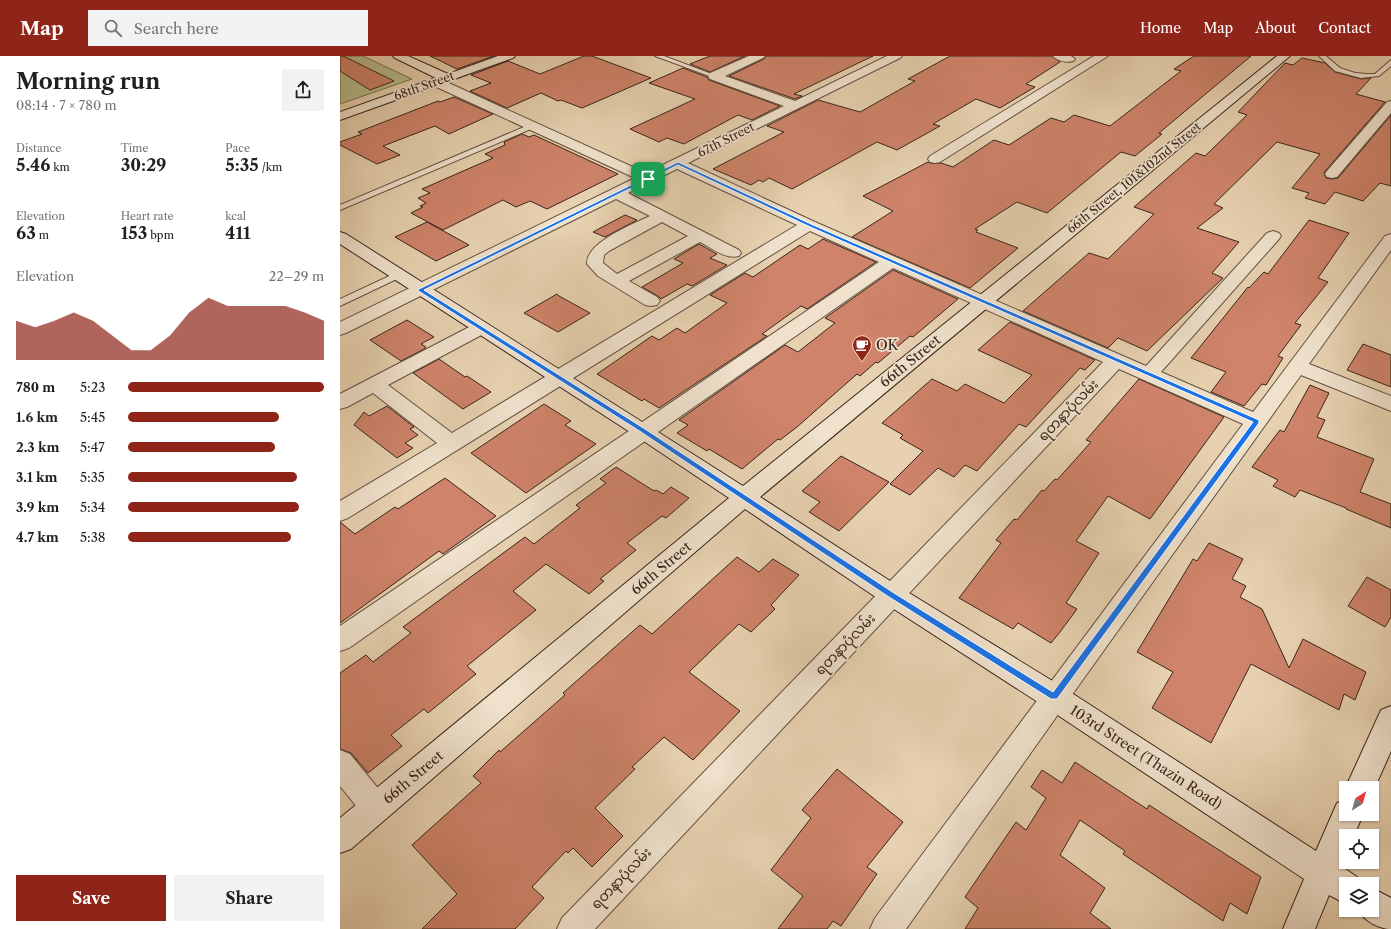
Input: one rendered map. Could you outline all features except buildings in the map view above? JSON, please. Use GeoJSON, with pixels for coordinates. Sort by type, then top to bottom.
{"type":"FeatureCollection","features":[{"type":"Feature","properties":{"kind":"street"},"geometry":{"type":"LineString","coordinates":[[399,56],[442,80],[534,126],[648,179]]}},
{"type":"Feature","properties":{"kind":"street","name":"68th Street"},"geometry":{"type":"LineString","coordinates":[[340,116],[509,56]]}},
{"type":"Feature","properties":{"kind":"street"},"geometry":{"type":"LineString","coordinates":[[714,76],[759,56]]}},
{"type":"Feature","properties":{"kind":"street","name":"67th Street"},"geometry":{"type":"LineString","coordinates":[[340,329],[896,56]]}},
{"type":"Feature","properties":{"kind":"street"},"geometry":{"type":"LineString","coordinates":[[935,159],[1102,56]]}},
{"type":"Feature","properties":{"kind":"street","name":"66th Street, 101&102nd Street"},"geometry":{"type":"LineString","coordinates":[[984,301],[1279,57]]}},
{"type":"Feature","properties":{"kind":"street"},"geometry":{"type":"LineString","coordinates":[[714,76],[794,105]]}},
{"type":"Feature","properties":{"kind":"street"},"geometry":{"type":"LineString","coordinates":[[1332,174],[1391,105]]}},
{"type":"Feature","properties":{"kind":"street"},"geometry":{"type":"LineString","coordinates":[[678,164],[809,225],[1117,359],[1256,422]]}},
{"type":"Feature","properties":{"kind":"street"},"geometry":{"type":"LineString","coordinates":[[617,194],[733,253]]}},
{"type":"Feature","properties":{"kind":"street"},"geometry":{"type":"LineString","coordinates":[[651,301],[602,271],[595,264],[595,258],[597,253],[608,245],[662,216]]}},
{"type":"Feature","properties":{"kind":"street"},"geometry":{"type":"LineString","coordinates":[[340,512],[809,225]]}},
{"type":"Feature","properties":{"kind":"street"},"geometry":{"type":"LineString","coordinates":[[618,280],[700,236]]}},
{"type":"Feature","properties":{"kind":"street"},"geometry":{"type":"LineString","coordinates":[[1149,374],[1273,236]]}},
{"type":"Feature","properties":{"kind":"street","name":"103rd Street (Thazin Road)"},"geometry":{"type":"LineString","coordinates":[[340,237],[420,290],[643,431],[892,595],[1054,697],[1334,880]]}},
{"type":"Feature","properties":{"kind":"street"},"geometry":{"type":"LineString","coordinates":[[886,929],[1297,366],[1389,245]]}},
{"type":"Feature","properties":{"kind":"street"},"geometry":{"type":"LineString","coordinates":[[340,640],[892,261]]}},
{"type":"Feature","properties":{"kind":"street","name":"66th Street"},"geometry":{"type":"LineString","coordinates":[[340,838],[745,497],[984,301]]}},
{"type":"Feature","properties":{"kind":"street"},"geometry":{"type":"LineString","coordinates":[[340,402],[481,328]]}},
{"type":"Feature","properties":{"kind":"street","name":"ရတနာပုံလမ်း"},"geometry":{"type":"LineString","coordinates":[[572,929],[1117,359]]}},
{"type":"Feature","properties":{"kind":"street"},"geometry":{"type":"LineString","coordinates":[[1297,366],[1391,404]]}},
{"type":"Feature","properties":{"kind":"street"},"geometry":{"type":"LineString","coordinates":[[374,384],[452,444]]}},
{"type":"Feature","properties":{"kind":"street"},"geometry":{"type":"LineString","coordinates":[[1363,781],[1391,719]]}},
{"type":"Feature","properties":{"kind":"street"},"geometry":{"type":"LineString","coordinates":[[340,764],[376,808]]}},
{"type":"Feature","properties":{"kind":"street"},"geometry":{"type":"LineString","coordinates":[[1299,929],[1334,880],[1347,821]]}},
{"type":"Feature","properties":{"kind":"street"},"geometry":{"type":"LineString","coordinates":[[1379,908],[1391,916]]}},
{"type":"Feature","properties":{"kind":"lane"},"geometry":{"type":"LineString","coordinates":[[658,56],[714,76]]}},
{"type":"Feature","properties":{"kind":"lane"},"geometry":{"type":"LineString","coordinates":[[1322,56],[1334,67],[1342,71],[1366,76],[1374,76],[1380,73],[1391,62]]}},
{"type":"Feature","properties":{"kind":"lane"},"geometry":{"type":"LineString","coordinates":[[340,208],[534,126]]}},
{"type":"Feature","properties":{"kind":"lane"},"geometry":{"type":"LineString","coordinates":[[340,303],[398,275]]}},
{"type":"Feature","properties":{"kind":"green space"},"geometry":{"type":"Polygon","coordinates":[[[340,56],[363,56],[412,79],[340,104],[340,56]]]}},
{"type":"Feature","properties":{"kind":"place","name":"OK"},"geometry":{"type":"Point","coordinates":[862,362]}},
{"type":"Feature","properties":{"kind":"route"},"geometry":{"type":"LineString","coordinates":[[678,164],[809,225],[1117,359],[1256,422],[1054,697],[892,595],[643,431],[420,290],[648,179],[678,164]]}}]}
